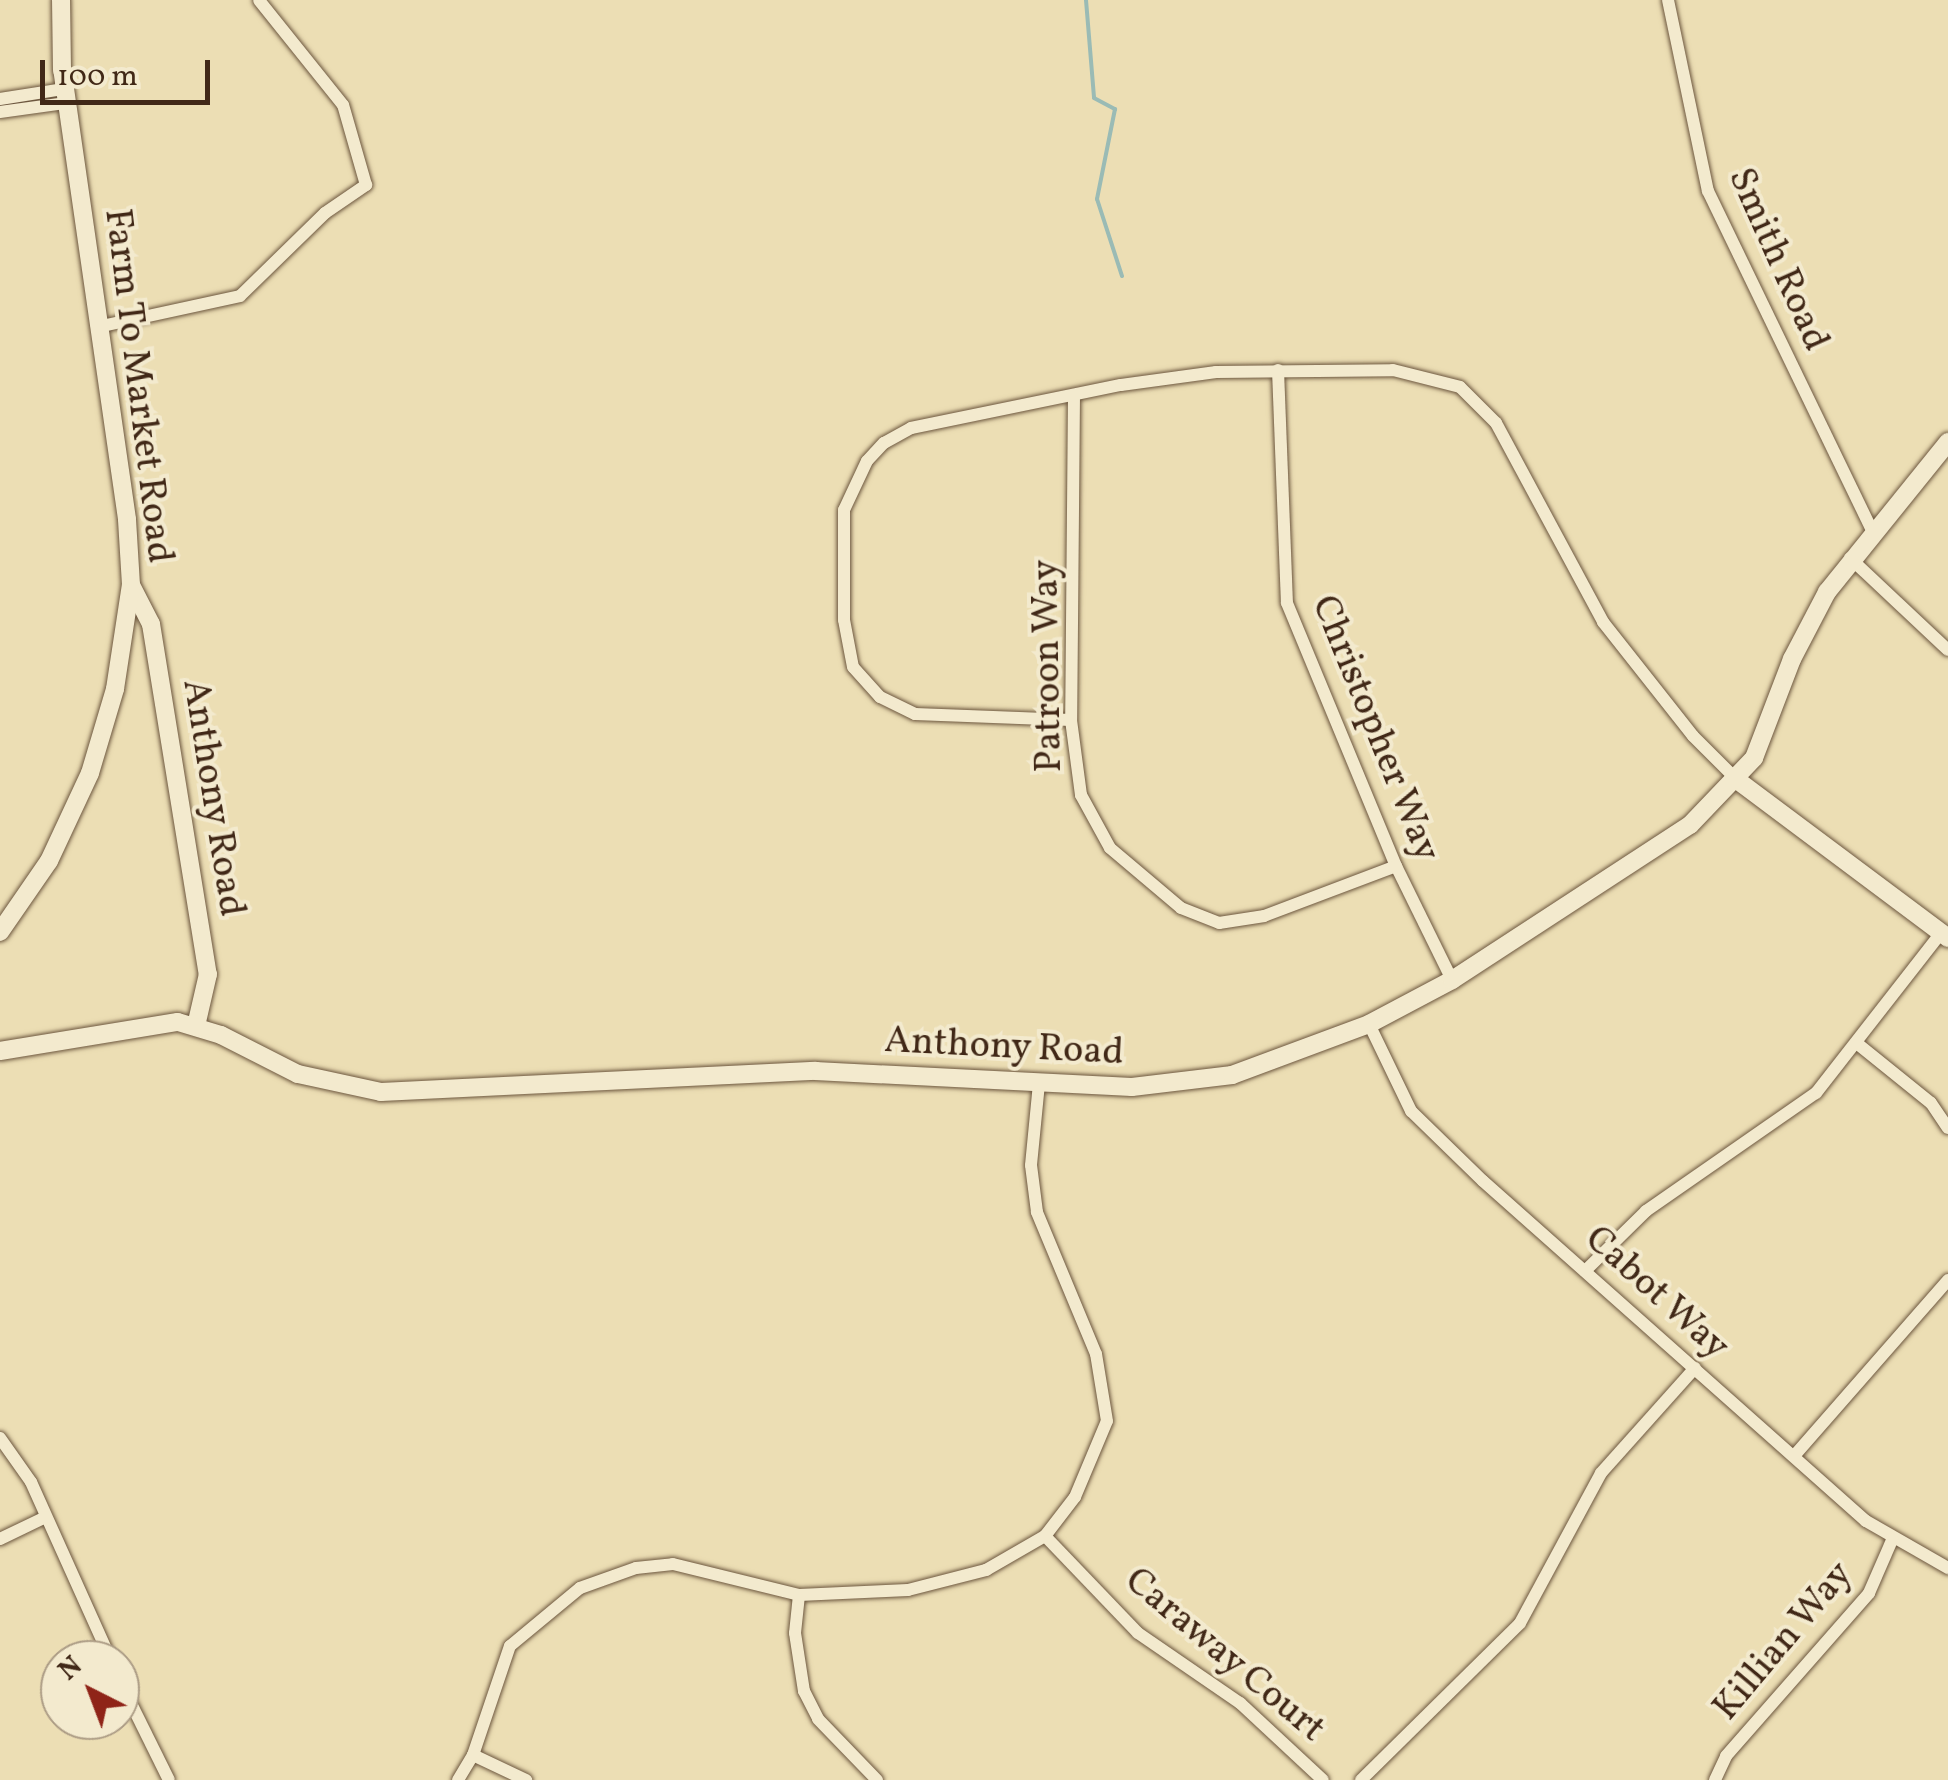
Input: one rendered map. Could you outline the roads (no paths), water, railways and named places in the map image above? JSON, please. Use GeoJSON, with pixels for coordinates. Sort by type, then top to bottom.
{"type":"FeatureCollection","features":[{"type":"Feature","properties":{"kind":"street","name":"Farm To Market Road"},"geometry":{"type":"LineString","coordinates":[[0,932],[49,861],[90,773],[115,689],[131,585],[65,96],[61,0]]}},
{"type":"Feature","properties":{"kind":"street"},"geometry":{"type":"LineString","coordinates":[[97,327],[240,296],[368,182],[343,105],[259,0]]}},
{"type":"Feature","properties":{"kind":"street","name":"Smith Road"},"geometry":{"type":"LineString","coordinates":[[1668,0],[1708,191],[1872,530]]}},
{"type":"Feature","properties":{"kind":"street"},"geometry":{"type":"LineString","coordinates":[[0,99],[65,96]]}},
{"type":"Feature","properties":{"kind":"street"},"geometry":{"type":"LineString","coordinates":[[0,112],[65,96]]}},
{"type":"Feature","properties":{"kind":"street","name":"Christopher Way"},"geometry":{"type":"LineString","coordinates":[[1278,370],[1287,604],[1396,866],[1452,980]]}},
{"type":"Feature","properties":{"kind":"street"},"geometry":{"type":"LineString","coordinates":[[1071,720],[932,716],[880,697],[846,648],[844,510],[867,461],[897,433],[1074,395],[1216,372],[1416,373],[1460,387],[1478,401],[1496,423],[1603,622],[1684,726],[1738,780],[1945,935],[1860,1045],[1816,1093],[1646,1210],[1585,1271]]}},
{"type":"Feature","properties":{"kind":"street","name":"Patroon Way"},"geometry":{"type":"LineString","coordinates":[[1074,395],[1071,720],[1082,795],[1110,848],[1181,908],[1206,920],[1264,916],[1396,866]]}},
{"type":"Feature","properties":{"kind":"street"},"geometry":{"type":"LineString","coordinates":[[1738,780],[1754,758],[1809,624],[1850,558],[1948,442]]}},
{"type":"Feature","properties":{"kind":"street"},"geometry":{"type":"LineString","coordinates":[[1850,558],[1948,650]]}},
{"type":"Feature","properties":{"kind":"street","name":"Anthony Road"},"geometry":{"type":"LineString","coordinates":[[131,585],[151,624],[208,974],[196,1026]]}},
{"type":"Feature","properties":{"kind":"street","name":"Anthony Road"},"geometry":{"type":"LineString","coordinates":[[0,1051],[153,1022],[196,1026],[298,1074],[381,1092],[815,1071],[1132,1087],[1214,1078],[1369,1024],[1452,980],[1630,868],[1738,780]]}},
{"type":"Feature","properties":{"kind":"street","name":"Cabot Way"},"geometry":{"type":"LineString","coordinates":[[1369,1024],[1412,1111],[1585,1271],[1892,1540],[1948,1568]]}},
{"type":"Feature","properties":{"kind":"street"},"geometry":{"type":"LineString","coordinates":[[1860,1045],[1931,1103],[1948,1128]]}},
{"type":"Feature","properties":{"kind":"street"},"geometry":{"type":"LineString","coordinates":[[458,1780],[473,1755],[510,1646],[580,1588],[636,1568],[673,1564],[799,1594],[940,1584],[986,1570],[1045,1536],[1074,1496],[1107,1421],[1096,1354],[1037,1212],[1030,1165],[1040,1084]]}},
{"type":"Feature","properties":{"kind":"street"},"geometry":{"type":"LineString","coordinates":[[1794,1456],[1948,1280]]}},
{"type":"Feature","properties":{"kind":"street"},"geometry":{"type":"LineString","coordinates":[[1361,1780],[1520,1623],[1601,1474],[1694,1368]]}},
{"type":"Feature","properties":{"kind":"street"},"geometry":{"type":"LineString","coordinates":[[0,1438],[46,1517],[102,1640]]}},
{"type":"Feature","properties":{"kind":"street"},"geometry":{"type":"LineString","coordinates":[[0,1539],[46,1517]]}},
{"type":"Feature","properties":{"kind":"street","name":"Caraway Court"},"geometry":{"type":"LineString","coordinates":[[1045,1536],[1138,1633],[1240,1703],[1323,1780]]}},
{"type":"Feature","properties":{"kind":"street","name":"Killian Way"},"geometry":{"type":"LineString","coordinates":[[1715,1780],[1726,1756],[1869,1593],[1892,1540]]}},
{"type":"Feature","properties":{"kind":"street"},"geometry":{"type":"LineString","coordinates":[[799,1594],[795,1633],[804,1691],[818,1719],[877,1780]]}},
{"type":"Feature","properties":{"kind":"street"},"geometry":{"type":"LineString","coordinates":[[140,1721],[169,1780]]}},
{"type":"Feature","properties":{"kind":"street"},"geometry":{"type":"LineString","coordinates":[[473,1755],[526,1780]]}},
{"type":"Feature","properties":{"kind":"waterway"},"geometry":{"type":"LineString","coordinates":[[1086,0],[1094,98],[1115,109],[1097,199],[1122,276]]}}]}
